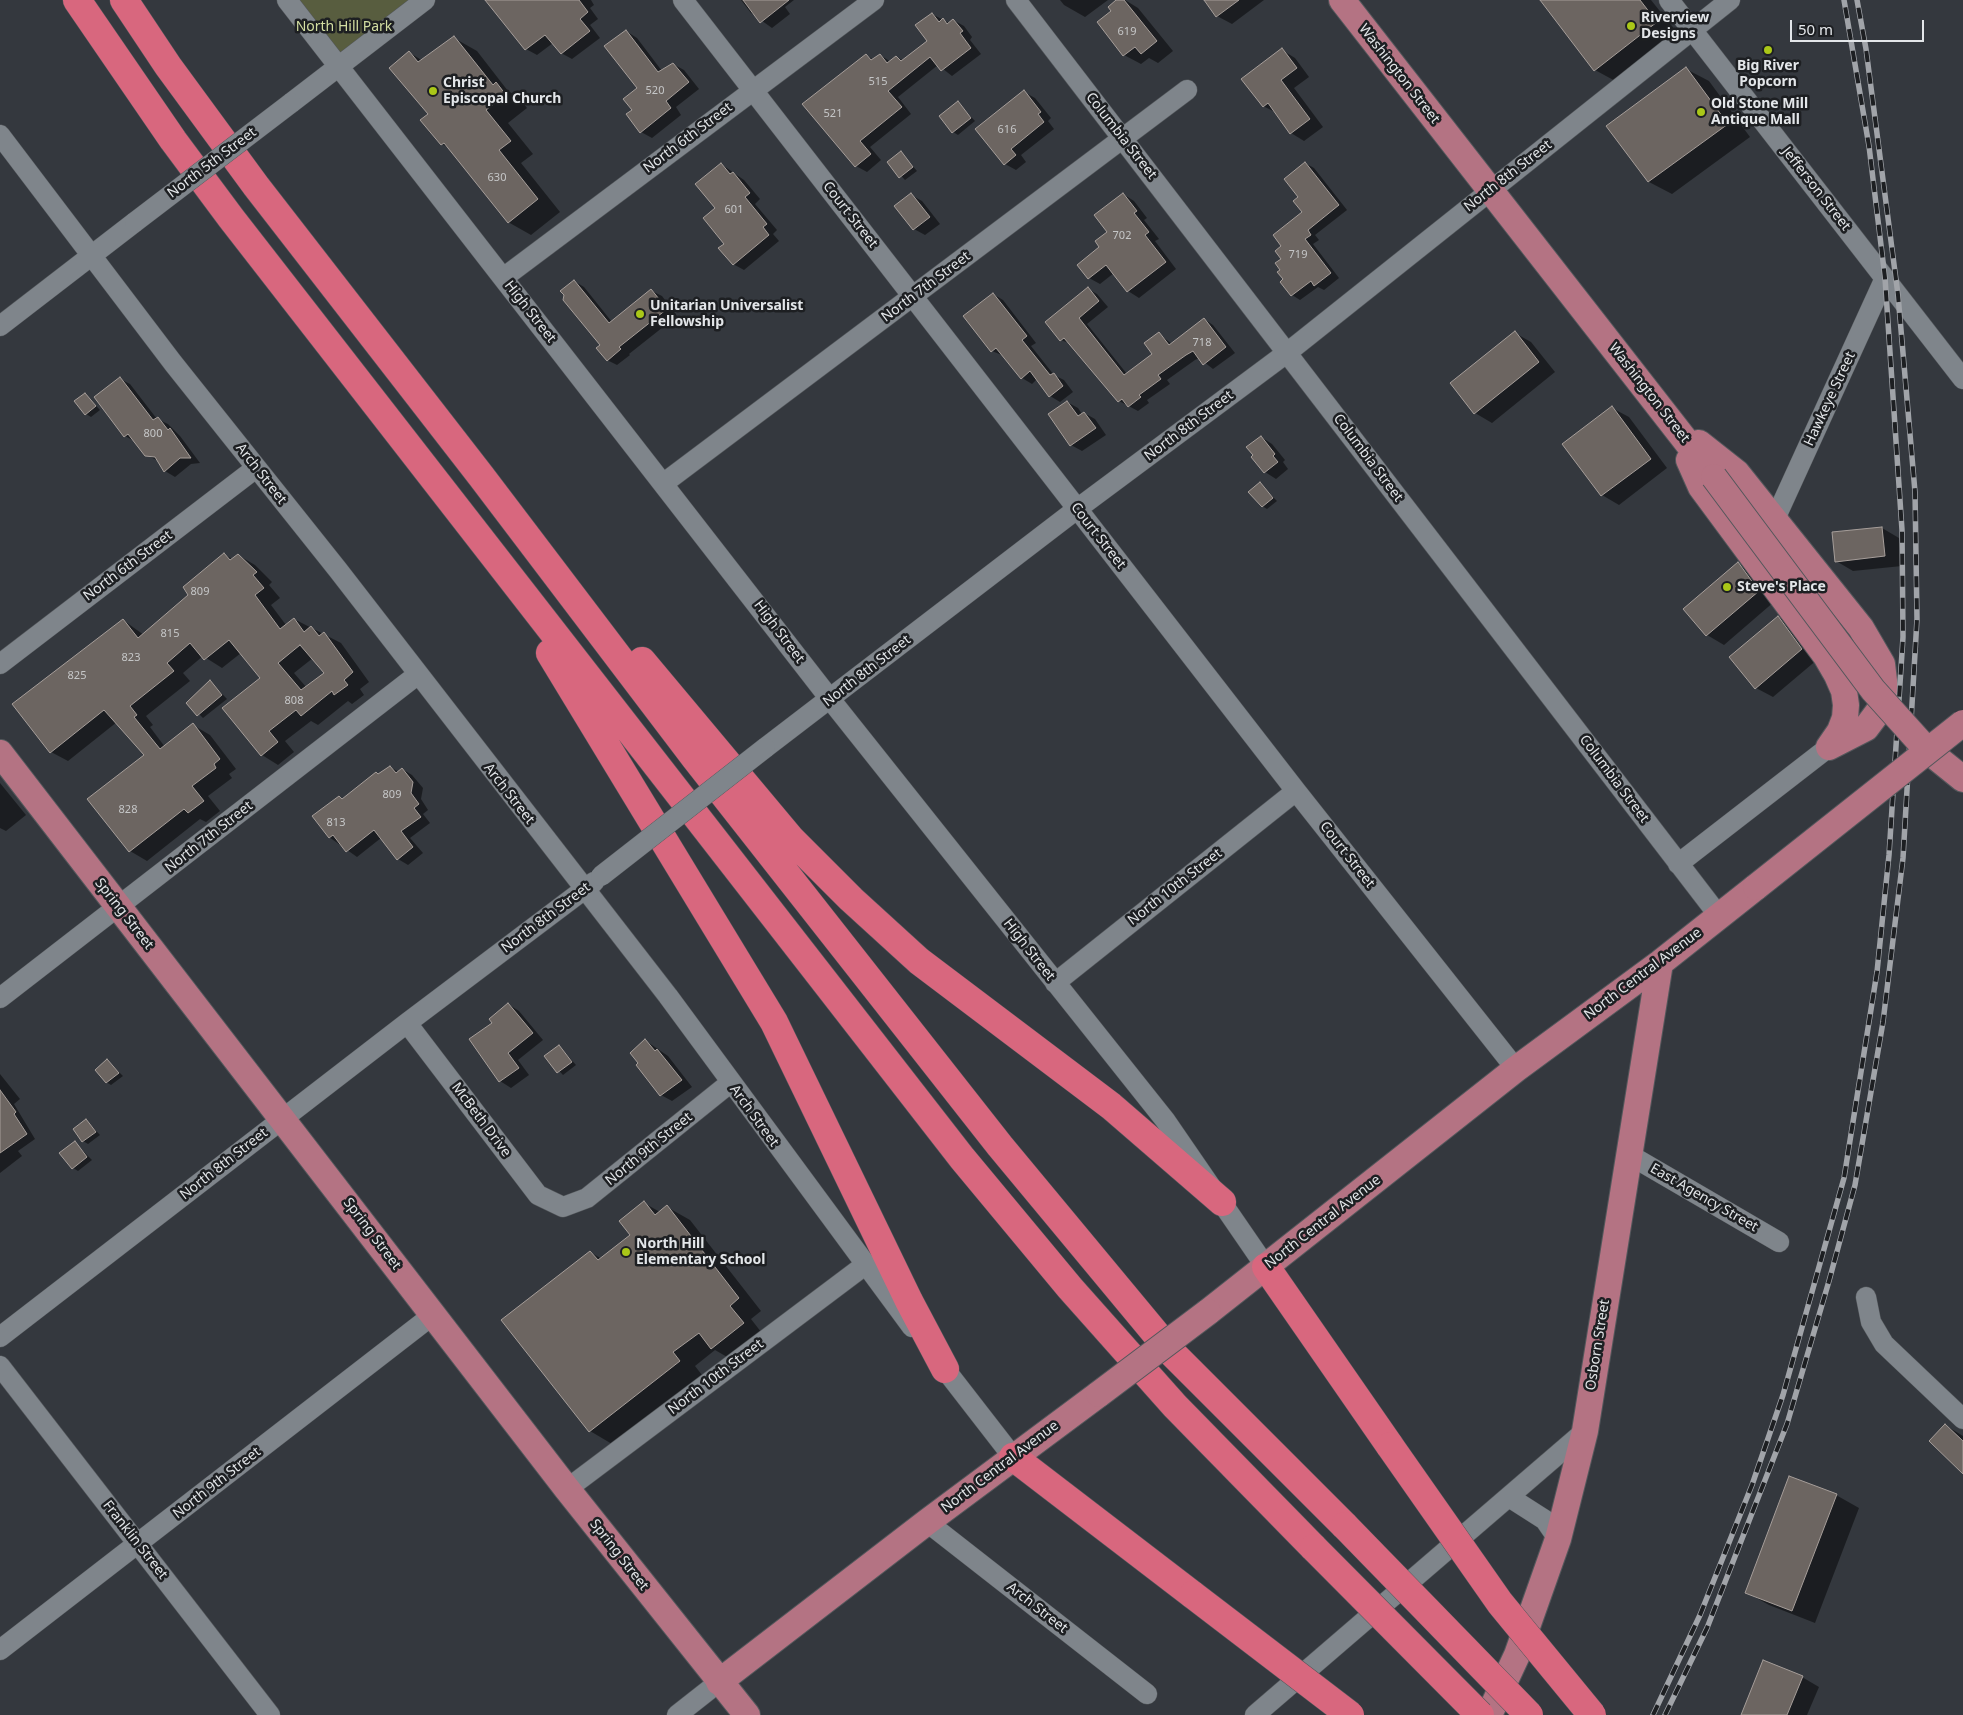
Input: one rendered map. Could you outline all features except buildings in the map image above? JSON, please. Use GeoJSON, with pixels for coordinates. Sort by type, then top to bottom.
{"type":"FeatureCollection","features":[{"type":"Feature","properties":{"kind":"highway"},"geometry":{"type":"LineString","coordinates":[[77,0],[173,140],[231,218],[480,536],[848,1014],[975,1173],[1070,1288],[1175,1406],[1480,1715]]}},
{"type":"Feature","properties":{"kind":"highway"},"geometry":{"type":"LineString","coordinates":[[124,0],[168,66],[256,186],[481,476],[695,758],[1000,1146],[1093,1260],[1171,1352],[1529,1715]]}},
{"type":"Feature","properties":{"kind":"highway"},"geometry":{"type":"LineString","coordinates":[[481,476],[690,716],[791,839],[851,899],[918,961],[988,1016],[1111,1106],[1222,1202]]}},
{"type":"Feature","properties":{"kind":"highway"},"geometry":{"type":"LineString","coordinates":[[480,536],[774,1022],[908,1302],[945,1369]]}},
{"type":"Feature","properties":{"kind":"highway"},"geometry":{"type":"LineString","coordinates":[[1266,1267],[1488,1587],[1592,1715]]}},
{"type":"Feature","properties":{"kind":"highway"},"geometry":{"type":"LineString","coordinates":[[1014,1456],[1350,1715]]}},
{"type":"Feature","properties":{"kind":"main road","name":"Washington Street"},"geometry":{"type":"LineString","coordinates":[[1342,0],[1674,425],[1873,690],[1927,750],[1963,779]]}},
{"type":"Feature","properties":{"kind":"main road"},"geometry":{"type":"LineString","coordinates":[[1674,425],[1737,473],[1861,628],[1882,664],[1885,689],[1881,708],[1866,728],[1829,747]]}},
{"type":"Feature","properties":{"kind":"main road"},"geometry":{"type":"LineString","coordinates":[[1674,425],[1701,487],[1826,656],[1837,675],[1844,691],[1845,718],[1840,731],[1829,747]]}},
{"type":"Feature","properties":{"kind":"main road","name":"North Central Avenue"},"geometry":{"type":"LineString","coordinates":[[719,1682],[1014,1456],[1208,1312],[1516,1069],[1660,963],[1963,723]]}},
{"type":"Feature","properties":{"kind":"main road","name":"Spring Street"},"geometry":{"type":"LineString","coordinates":[[0,753],[284,1118],[567,1489],[746,1715]]}},
{"type":"Feature","properties":{"kind":"main road","name":"Osborn Street"},"geometry":{"type":"LineString","coordinates":[[1490,1715],[1518,1655],[1558,1538],[1585,1431],[1660,963]]}},
{"type":"Feature","properties":{"kind":"street","name":"High Street"},"geometry":{"type":"LineString","coordinates":[[287,0],[830,699],[1165,1120],[1266,1267]]}},
{"type":"Feature","properties":{"kind":"street","name":"North 5th Street"},"geometry":{"type":"LineString","coordinates":[[0,326],[425,0]]}},
{"type":"Feature","properties":{"kind":"street","name":"Court Street"},"geometry":{"type":"LineString","coordinates":[[683,0],[1296,792],[1516,1069]]}},
{"type":"Feature","properties":{"kind":"street","name":"North 6th Street"},"geometry":{"type":"LineString","coordinates":[[503,278],[874,0]]}},
{"type":"Feature","properties":{"kind":"street","name":"Columbia Street"},"geometry":{"type":"LineString","coordinates":[[1016,0],[1719,916]]}},
{"type":"Feature","properties":{"kind":"street","name":"Jefferson Street"},"geometry":{"type":"LineString","coordinates":[[1669,0],[1963,379]]}},
{"type":"Feature","properties":{"kind":"street","name":"North 8th Street"},"geometry":{"type":"LineString","coordinates":[[0,1337],[407,1023],[584,890],[765,748],[1077,509],[1288,352],[1691,29],[1730,0]]}},
{"type":"Feature","properties":{"kind":"street","name":"North 7th Street"},"geometry":{"type":"LineString","coordinates":[[664,483],[1187,90]]}},
{"type":"Feature","properties":{"kind":"street","name":"Arch Street"},"geometry":{"type":"LineString","coordinates":[[0,135],[256,468],[668,996],[865,1265],[1014,1456]]}},
{"type":"Feature","properties":{"kind":"street","name":"Hawkeye Street"},"geometry":{"type":"LineString","coordinates":[[1775,520],[1886,278]]}},
{"type":"Feature","properties":{"kind":"street","name":"North 6th Street"},"geometry":{"type":"LineString","coordinates":[[0,664],[256,468]]}},
{"type":"Feature","properties":{"kind":"street","name":"North 7th Street"},"geometry":{"type":"LineString","coordinates":[[0,998],[119,908],[417,675]]}},
{"type":"Feature","properties":{"kind":"street"},"geometry":{"type":"LineString","coordinates":[[1678,864],[1829,747]]}},
{"type":"Feature","properties":{"kind":"street","name":"North 10th Street"},"geometry":{"type":"LineString","coordinates":[[1055,983],[1296,792]]}},
{"type":"Feature","properties":{"kind":"street","name":"McBeth Drive"},"geometry":{"type":"LineString","coordinates":[[407,1023],[538,1195],[563,1207]]}},
{"type":"Feature","properties":{"kind":"street","name":"North 9th Street"},"geometry":{"type":"LineString","coordinates":[[563,1207],[587,1198],[730,1083]]}},
{"type":"Feature","properties":{"kind":"street","name":"East Agency Street"},"geometry":{"type":"LineString","coordinates":[[1628,1154],[1779,1242]]}},
{"type":"Feature","properties":{"kind":"street","name":"North 10th Street"},"geometry":{"type":"LineString","coordinates":[[567,1489],[865,1265]]}},
{"type":"Feature","properties":{"kind":"street"},"geometry":{"type":"LineString","coordinates":[[1866,1297],[1871,1322],[1884,1344],[1963,1420]]}},
{"type":"Feature","properties":{"kind":"street","name":"North 9th Street"},"geometry":{"type":"LineString","coordinates":[[0,1650],[434,1314]]}},
{"type":"Feature","properties":{"kind":"street","name":"Franklin Street"},"geometry":{"type":"LineString","coordinates":[[0,1366],[270,1715]]}},
{"type":"Feature","properties":{"kind":"street"},"geometry":{"type":"LineString","coordinates":[[1255,1715],[1585,1431]]}},
{"type":"Feature","properties":{"kind":"street"},"geometry":{"type":"LineString","coordinates":[[1509,1497],[1545,1520],[1558,1538]]}},
{"type":"Feature","properties":{"kind":"street","name":"Arch Street"},"geometry":{"type":"LineString","coordinates":[[927,1522],[1147,1694]]}},
{"type":"Feature","properties":{"kind":"street","name":"North Central Avenue"},"geometry":{"type":"LineString","coordinates":[[677,1715],[719,1682]]}},
{"type":"Feature","properties":{"kind":"green space","name":"North Hill Park"},"geometry":{"type":"Polygon","coordinates":[[[287,0],[425,0],[338,67],[287,0]]]}},
{"type":"Feature","properties":{"kind":"railway"},"geometry":{"type":"LineString","coordinates":[[1653,1715],[1700,1615],[1752,1485],[1783,1395],[1844,1178],[1877,972],[1889,855],[1903,637],[1902,530],[1885,278],[1869,146],[1844,0]]}},
{"type":"Feature","properties":{"kind":"railway"},"geometry":{"type":"LineString","coordinates":[[1665,1715],[1707,1628],[1787,1424],[1829,1281],[1855,1185],[1883,1022],[1903,858],[1917,619],[1915,492],[1898,295],[1866,49],[1857,0]]}},
{"type":"Feature","properties":{"kind":"place","name":"Riverview Designs"},"geometry":{"type":"Point","coordinates":[1631,26]}},
{"type":"Feature","properties":{"kind":"place","name":"Big River Popcorn"},"geometry":{"type":"Point","coordinates":[1768,50]}},
{"type":"Feature","properties":{"kind":"place","name":"Christ Episcopal Church"},"geometry":{"type":"Point","coordinates":[433,91]}},
{"type":"Feature","properties":{"kind":"place","name":"Old Stone Mill Antique Mall"},"geometry":{"type":"Point","coordinates":[1701,112]}},
{"type":"Feature","properties":{"kind":"place","name":"Unitarian Universalist Fellowship"},"geometry":{"type":"Point","coordinates":[640,314]}},
{"type":"Feature","properties":{"kind":"place","name":"Steve's Place"},"geometry":{"type":"Point","coordinates":[1727,587]}},
{"type":"Feature","properties":{"kind":"place","name":"North Hill Elementary School"},"geometry":{"type":"Point","coordinates":[626,1252]}}]}
